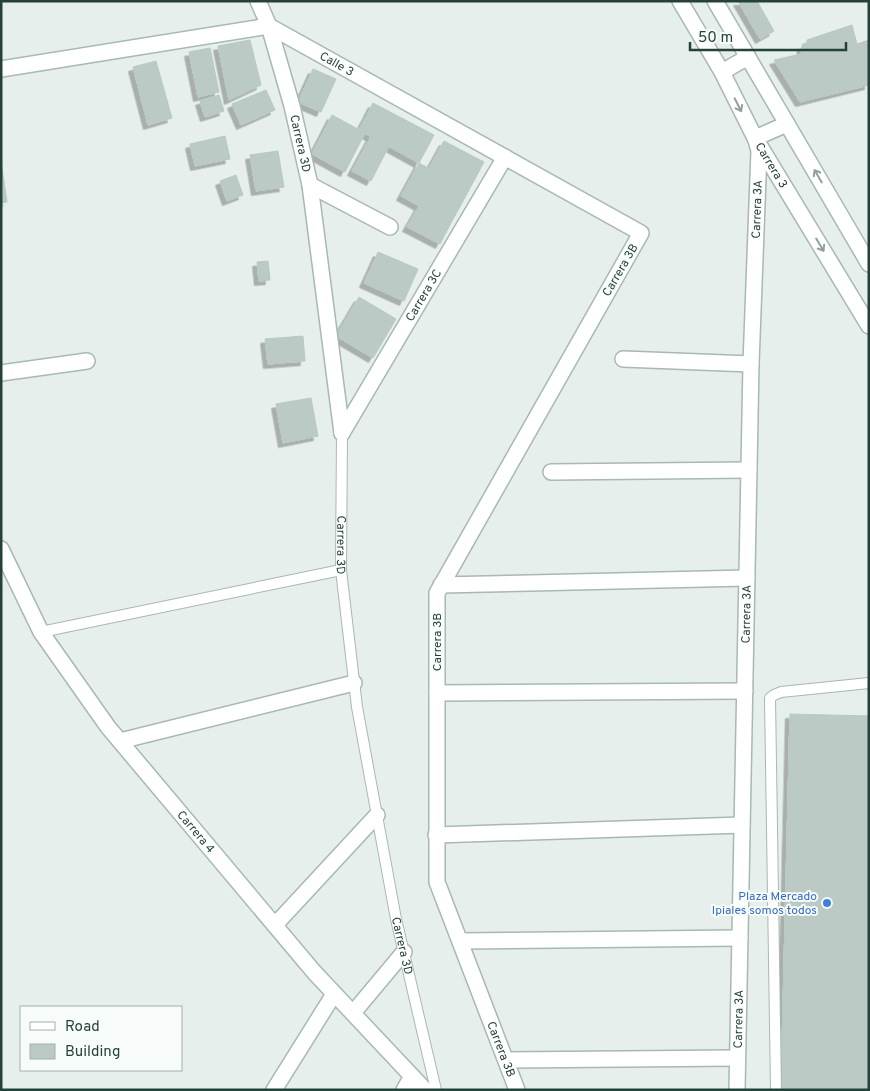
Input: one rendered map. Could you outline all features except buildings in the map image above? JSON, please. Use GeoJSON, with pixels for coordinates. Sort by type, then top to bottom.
{"type":"FeatureCollection","features":[{"type":"Feature","properties":{"kind":"street","name":"Carrera 3D"},"geometry":{"type":"LineString","coordinates":[[258,1],[269,26],[292,106],[310,185],[342,434]]}},
{"type":"Feature","properties":{"kind":"street","name":"Carrera 3"},"geometry":{"type":"LineString","coordinates":[[680,1],[722,72],[755,138],[869,326]]}},
{"type":"Feature","properties":{"kind":"street"},"geometry":{"type":"LineString","coordinates":[[715,1],[869,264]]}},
{"type":"Feature","properties":{"kind":"street"},"geometry":{"type":"LineString","coordinates":[[1,69],[269,26]]}},
{"type":"Feature","properties":{"kind":"street","name":"Calle 3"},"geometry":{"type":"LineString","coordinates":[[269,26],[641,232]]}},
{"type":"Feature","properties":{"kind":"street"},"geometry":{"type":"LineString","coordinates":[[722,72],[748,57]]}},
{"type":"Feature","properties":{"kind":"street"},"geometry":{"type":"LineString","coordinates":[[755,138],[787,124]]}},
{"type":"Feature","properties":{"kind":"street","name":"Carrera 3A"},"geometry":{"type":"LineString","coordinates":[[737,1090],[751,364],[759,151],[755,138]]}},
{"type":"Feature","properties":{"kind":"street","name":"Carrera 3C"},"geometry":{"type":"LineString","coordinates":[[342,434],[505,157]]}},
{"type":"Feature","properties":{"kind":"street"},"geometry":{"type":"LineString","coordinates":[[310,185],[390,227]]}},
{"type":"Feature","properties":{"kind":"street","name":"Carrera 3B"},"geometry":{"type":"LineString","coordinates":[[516,1090],[437,882],[437,593],[641,232]]}},
{"type":"Feature","properties":{"kind":"street"},"geometry":{"type":"LineString","coordinates":[[623,359],[751,364]]}},
{"type":"Feature","properties":{"kind":"street"},"geometry":{"type":"LineString","coordinates":[[1,373],[87,361]]}},
{"type":"Feature","properties":{"kind":"street"},"geometry":{"type":"LineString","coordinates":[[551,472],[749,470]]}},
{"type":"Feature","properties":{"kind":"street","name":"Carrera 4"},"geometry":{"type":"LineString","coordinates":[[1,549],[41,632],[108,727],[334,994],[425,1090]]}},
{"type":"Feature","properties":{"kind":"street"},"geometry":{"type":"LineString","coordinates":[[441,585],[747,578]]}},
{"type":"Feature","properties":{"kind":"street"},"geometry":{"type":"LineString","coordinates":[[120,741],[354,683]]}},
{"type":"Feature","properties":{"kind":"street"},"geometry":{"type":"LineString","coordinates":[[437,693],[744,691]]}},
{"type":"Feature","properties":{"kind":"street"},"geometry":{"type":"LineString","coordinates":[[275,925],[377,815]]}},
{"type":"Feature","properties":{"kind":"street"},"geometry":{"type":"LineString","coordinates":[[436,835],[742,824]]}},
{"type":"Feature","properties":{"kind":"street"},"geometry":{"type":"LineString","coordinates":[[460,940],[740,938]]}},
{"type":"Feature","properties":{"kind":"street"},"geometry":{"type":"LineString","coordinates":[[352,1013],[404,952]]}},
{"type":"Feature","properties":{"kind":"street"},"geometry":{"type":"LineString","coordinates":[[274,1090],[334,994]]}},
{"type":"Feature","properties":{"kind":"street"},"geometry":{"type":"LineString","coordinates":[[506,1060],[737,1058]]}},
{"type":"Feature","properties":{"kind":"street"},"geometry":{"type":"LineString","coordinates":[[404,1090],[412,1076]]}},
{"type":"Feature","properties":{"kind":"lane","name":"Carrera 3D"},"geometry":{"type":"LineString","coordinates":[[342,434],[341,570],[354,683],[377,815],[404,952],[436,1090]]}},
{"type":"Feature","properties":{"kind":"lane"},"geometry":{"type":"LineString","coordinates":[[41,632],[341,570]]}},
{"type":"Feature","properties":{"kind":"lane"},"geometry":{"type":"LineString","coordinates":[[776,1090],[770,698],[781,692],[869,683]]}},
{"type":"Feature","properties":{"kind":"place","name":"Plaza Mercado Ipiales somos todos"},"geometry":{"type":"Point","coordinates":[827,903]}}]}
